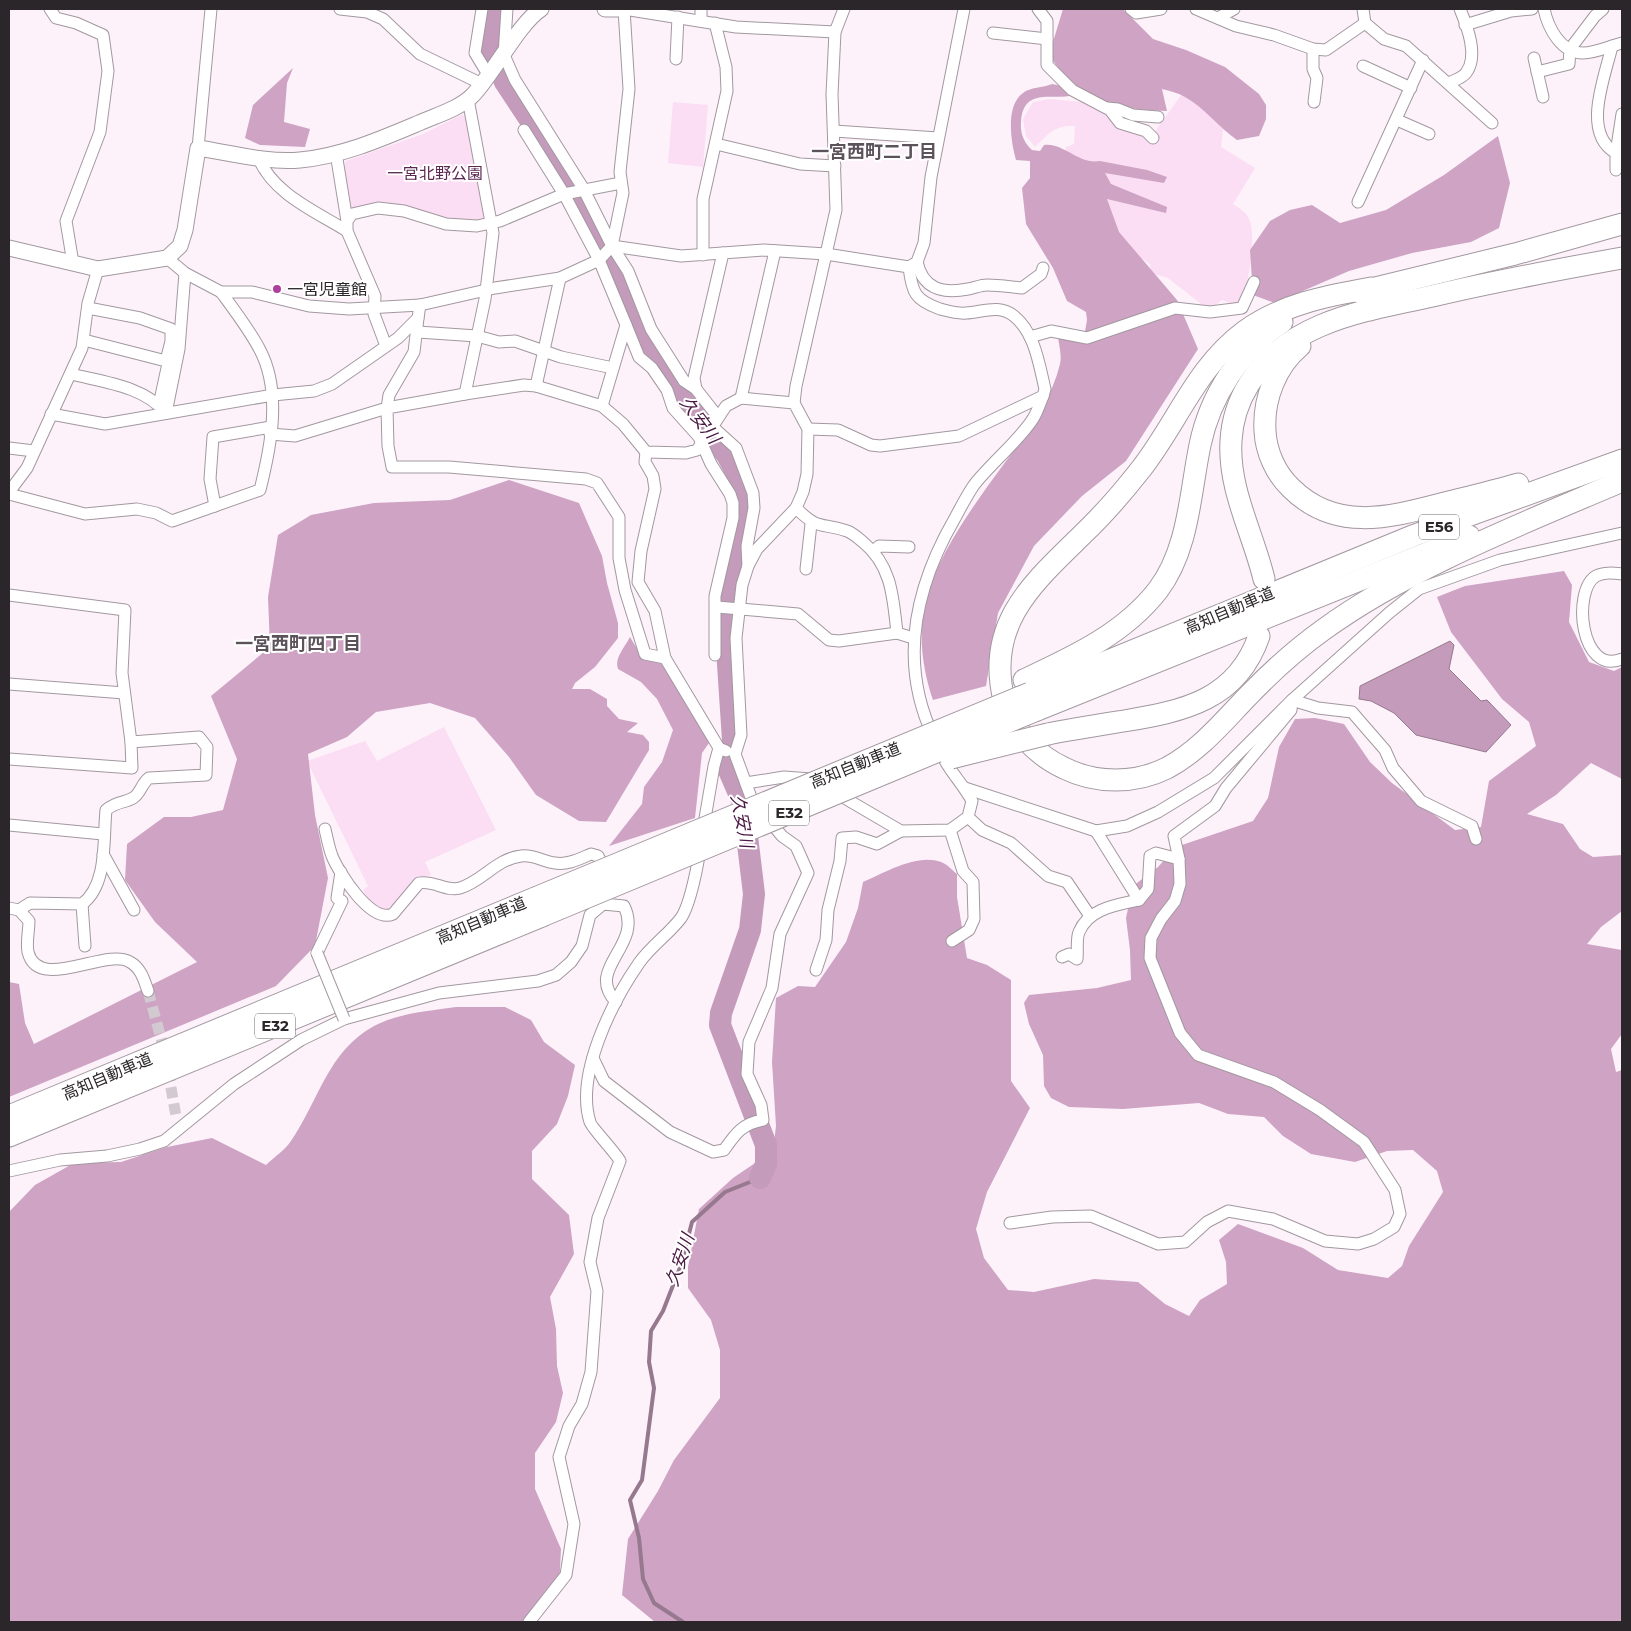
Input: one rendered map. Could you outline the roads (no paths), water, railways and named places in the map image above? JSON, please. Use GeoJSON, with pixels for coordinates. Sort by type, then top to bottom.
{"type":"FeatureCollection","features":[{"type":"Feature","properties":{"kind":"highway"},"geometry":{"type":"LineString","coordinates":[[1622,224],[1515,254],[1371,288],[1323,297],[1288,308],[1256,324],[1233,341],[1204,371],[1162,440],[1109,509],[1044,571],[1030,588],[1009,623],[1003,645],[1001,679],[1009,713],[1020,732],[1035,749],[1077,774],[1104,780],[1131,779],[1168,767],[1186,756],[1216,730],[1263,681],[1302,646],[1349,612],[1398,584],[1453,557],[1622,481]]}},
{"type":"Feature","properties":{"kind":"highway"},"geometry":{"type":"LineString","coordinates":[[682,858],[720,846],[909,771],[965,754],[1048,734],[1170,712],[1197,704],[1219,691],[1249,659],[1260,608],[1231,470],[1231,440],[1240,400],[1261,367],[1282,346],[1310,329],[1328,321],[1522,276],[1622,258]]}},
{"type":"Feature","properties":{"kind":"highway"},"geometry":{"type":"LineString","coordinates":[[1030,694],[1143,607],[1159,588],[1171,567],[1180,545],[1206,421],[1224,384],[1244,356],[1261,338],[1281,323],[1302,311],[1324,302],[1371,288]]}},
{"type":"Feature","properties":{"kind":"highway"},"geometry":{"type":"LineString","coordinates":[[1376,309],[1337,323],[1307,339],[1287,358],[1272,385],[1265,413],[1265,438],[1268,450],[1279,474],[1287,485],[1307,502],[1332,513],[1349,517],[1378,519],[1622,455]]}},
{"type":"Feature","properties":{"kind":"highway","name":"高知自動車道"},"geometry":{"type":"LineString","coordinates":[[1260,608],[1415,536],[1622,460]]}},
{"type":"Feature","properties":{"kind":"highway","name":"高知自動車道"},"geometry":{"type":"LineString","coordinates":[[9,1136],[538,907],[830,775],[1030,694],[1260,608],[1423,553],[1622,481]]}},
{"type":"Feature","properties":{"kind":"highway","name":"高知自動車道"},"geometry":{"type":"LineString","coordinates":[[9,1116],[538,907],[682,858],[1030,694]]}},
{"type":"Feature","properties":{"kind":"street"},"geometry":{"type":"LineString","coordinates":[[50,9],[56,18],[76,23],[103,35],[108,71],[100,132],[66,220],[73,263]]}},
{"type":"Feature","properties":{"kind":"street"},"geometry":{"type":"LineString","coordinates":[[9,248],[98,269],[167,258],[180,246],[185,230],[198,148],[211,9]]}},
{"type":"Feature","properties":{"kind":"street"},"geometry":{"type":"LineString","coordinates":[[340,9],[367,12],[383,19],[420,54],[485,80]]}},
{"type":"Feature","properties":{"kind":"street"},"geometry":{"type":"LineString","coordinates":[[482,9],[475,53],[485,80]]}},
{"type":"Feature","properties":{"kind":"street"},"geometry":{"type":"LineString","coordinates":[[508,9],[504,56],[515,80],[583,188],[612,246],[628,272],[651,329],[684,381],[696,389]]}},
{"type":"Feature","properties":{"kind":"street"},"geometry":{"type":"LineString","coordinates":[[198,148],[258,157],[299,160],[336,153],[377,141],[454,108],[468,99],[504,56],[526,25],[541,9]]}},
{"type":"Feature","properties":{"kind":"street"},"geometry":{"type":"LineString","coordinates":[[605,9],[624,9],[736,27],[835,32]]}},
{"type":"Feature","properties":{"kind":"street"},"geometry":{"type":"LineString","coordinates":[[167,258],[185,273],[221,292],[252,292],[327,309],[374,308],[420,304],[486,290],[560,278],[599,260],[612,246],[624,192],[620,182],[629,89],[624,9]]}},
{"type":"Feature","properties":{"kind":"street"},"geometry":{"type":"LineString","coordinates":[[701,9],[701,21]]}},
{"type":"Feature","properties":{"kind":"street"},"geometry":{"type":"LineString","coordinates":[[593,1058],[604,1081],[670,1132],[713,1152],[724,1150],[736,1133],[748,1123],[763,1120],[761,1105],[747,1074],[749,1042],[772,988],[780,934],[808,873],[796,846],[782,836],[752,800],[735,754],[742,735],[736,638],[738,609],[748,566],[757,549],[796,508],[803,492],[806,474],[808,429],[794,403],[796,386],[836,210],[832,94],[835,32],[844,9]]}},
{"type":"Feature","properties":{"kind":"street"},"geometry":{"type":"LineString","coordinates":[[816,970],[826,940],[828,910],[840,861],[842,838],[856,837],[876,844],[901,831],[950,830],[968,818],[972,801],[965,788],[950,772],[925,719],[915,674],[913,638],[922,593],[936,555],[950,526],[973,486],[1034,418],[1045,389],[1034,345],[1016,317],[1007,311],[992,309],[965,314],[946,311],[927,304],[918,298],[912,287],[913,264],[926,229],[931,177],[963,9]]}},
{"type":"Feature","properties":{"kind":"street"},"geometry":{"type":"LineString","coordinates":[[1038,9],[1046,21],[1047,65],[1072,90],[1106,108],[1120,123],[1146,131],[1153,138]]}},
{"type":"Feature","properties":{"kind":"street"},"geometry":{"type":"LineString","coordinates":[[1132,9],[1136,13],[1161,9]]}},
{"type":"Feature","properties":{"kind":"street"},"geometry":{"type":"LineString","coordinates":[[1196,9],[1313,49],[1326,50],[1365,23]]}},
{"type":"Feature","properties":{"kind":"street"},"geometry":{"type":"LineString","coordinates":[[1218,18],[1220,15],[1234,9]]}},
{"type":"Feature","properties":{"kind":"street"},"geometry":{"type":"LineString","coordinates":[[1363,9],[1365,23],[1384,38],[1406,46],[1450,83],[1492,123]]}},
{"type":"Feature","properties":{"kind":"street"},"geometry":{"type":"LineString","coordinates":[[1450,83],[1466,74],[1472,49],[1460,9]]}},
{"type":"Feature","properties":{"kind":"street"},"geometry":{"type":"LineString","coordinates":[[1465,25],[1512,11],[1532,9]]}},
{"type":"Feature","properties":{"kind":"street"},"geometry":{"type":"LineString","coordinates":[[1544,9],[1546,20],[1560,44],[1570,49],[1585,53],[1617,44]]}},
{"type":"Feature","properties":{"kind":"street"},"geometry":{"type":"LineString","coordinates":[[1537,72],[1569,64],[1570,49],[1594,16],[1603,9]]}},
{"type":"Feature","properties":{"kind":"street"},"geometry":{"type":"LineString","coordinates":[[676,60],[678,18]]}},
{"type":"Feature","properties":{"kind":"street"},"geometry":{"type":"LineString","coordinates":[[703,255],[703,199],[716,144],[728,79],[715,24]]}},
{"type":"Feature","properties":{"kind":"street"},"geometry":{"type":"LineString","coordinates":[[993,33],[1047,39]]}},
{"type":"Feature","properties":{"kind":"street"},"geometry":{"type":"LineString","coordinates":[[1616,153],[1607,148],[1600,134],[1596,116],[1617,44]]}},
{"type":"Feature","properties":{"kind":"street"},"geometry":{"type":"LineString","coordinates":[[1313,49],[1313,69],[1317,78],[1314,102]]}},
{"type":"Feature","properties":{"kind":"street"},"geometry":{"type":"LineString","coordinates":[[1534,58],[1543,97]]}},
{"type":"Feature","properties":{"kind":"street"},"geometry":{"type":"LineString","coordinates":[[1358,202],[1423,60]]}},
{"type":"Feature","properties":{"kind":"street"},"geometry":{"type":"LineString","coordinates":[[1363,66],[1411,88]]}},
{"type":"Feature","properties":{"kind":"street"},"geometry":{"type":"LineString","coordinates":[[464,394],[486,290],[493,233],[468,99]]}},
{"type":"Feature","properties":{"kind":"street"},"geometry":{"type":"LineString","coordinates":[[1106,108],[1118,109],[1133,115],[1158,117]]}},
{"type":"Feature","properties":{"kind":"street"},"geometry":{"type":"LineString","coordinates":[[1616,170],[1616,153],[1622,114]]}},
{"type":"Feature","properties":{"kind":"street"},"geometry":{"type":"LineString","coordinates":[[1397,120],[1429,134]]}},
{"type":"Feature","properties":{"kind":"street"},"geometry":{"type":"LineString","coordinates":[[524,130],[564,194],[599,260],[639,357],[652,368],[667,390],[673,408],[703,443],[730,494],[733,503],[733,518],[715,596],[717,608],[715,655]]}},
{"type":"Feature","properties":{"kind":"street"},"geometry":{"type":"LineString","coordinates":[[834,131],[938,138]]}},
{"type":"Feature","properties":{"kind":"street"},"geometry":{"type":"LineString","coordinates":[[716,144],[800,164],[835,166]]}},
{"type":"Feature","properties":{"kind":"street"},"geometry":{"type":"LineString","coordinates":[[336,153],[347,226],[375,296],[374,314],[386,346]]}},
{"type":"Feature","properties":{"kind":"street"},"geometry":{"type":"LineString","coordinates":[[258,157],[264,171],[287,194],[347,226]]}},
{"type":"Feature","properties":{"kind":"street"},"geometry":{"type":"LineString","coordinates":[[347,226],[352,214],[378,208],[404,211],[446,224],[477,226],[491,224],[564,194],[583,188],[620,182]]}},
{"type":"Feature","properties":{"kind":"street"},"geometry":{"type":"LineString","coordinates":[[612,246],[681,256],[775,251],[826,254],[913,264],[930,286],[944,290],[967,289],[985,285],[1022,288],[1041,274],[1043,268]]}},
{"type":"Feature","properties":{"kind":"street"},"geometry":{"type":"LineString","coordinates":[[741,398],[775,251]]}},
{"type":"Feature","properties":{"kind":"street"},"geometry":{"type":"LineString","coordinates":[[723,253],[694,378],[696,389],[716,423],[736,448],[753,493],[754,508],[747,546],[748,566]]}},
{"type":"Feature","properties":{"kind":"street"},"geometry":{"type":"LineString","coordinates":[[98,269],[88,308],[84,340],[71,374],[26,468],[9,493],[85,514],[137,509],[156,513],[172,520],[260,490],[274,412],[273,395],[261,352],[221,292]]}},
{"type":"Feature","properties":{"kind":"street"},"geometry":{"type":"LineString","coordinates":[[162,409],[179,349],[185,273]]}},
{"type":"Feature","properties":{"kind":"street"},"geometry":{"type":"LineString","coordinates":[[536,386],[560,278]]}},
{"type":"Feature","properties":{"kind":"street"},"geometry":{"type":"LineString","coordinates":[[1030,337],[1051,331],[1087,338],[1175,308],[1210,312],[1242,308],[1254,282]]}},
{"type":"Feature","properties":{"kind":"street"},"geometry":{"type":"LineString","coordinates":[[420,304],[414,352],[389,396],[387,408],[388,446],[392,467],[449,467],[586,479],[597,483],[619,517],[619,558],[625,590],[645,654],[665,658]]}},
{"type":"Feature","properties":{"kind":"street"},"geometry":{"type":"LineString","coordinates":[[88,308],[140,318],[171,329],[172,341],[166,361],[168,366],[162,409]]}},
{"type":"Feature","properties":{"kind":"street"},"geometry":{"type":"LineString","coordinates":[[51,414],[105,424],[162,409],[314,391],[332,384],[386,346],[418,318]]}},
{"type":"Feature","properties":{"kind":"street"},"geometry":{"type":"LineString","coordinates":[[602,406],[626,325]]}},
{"type":"Feature","properties":{"kind":"street"},"geometry":{"type":"LineString","coordinates":[[418,332],[477,336],[499,342],[515,341],[544,351],[613,368]]}},
{"type":"Feature","properties":{"kind":"street"},"geometry":{"type":"LineString","coordinates":[[84,340],[166,361]]}},
{"type":"Feature","properties":{"kind":"street"},"geometry":{"type":"LineString","coordinates":[[71,374],[128,389],[156,401],[162,409]]}},
{"type":"Feature","properties":{"kind":"street"},"geometry":{"type":"LineString","coordinates":[[215,506],[210,479],[213,437],[271,431],[295,436],[387,408],[524,385],[536,386],[602,406],[623,424],[646,452],[645,462],[652,476],[655,489],[641,551],[638,582],[656,611],[665,658],[720,748],[735,754]]}},
{"type":"Feature","properties":{"kind":"street"},"geometry":{"type":"LineString","coordinates":[[128,389],[134,386],[156,390]]}},
{"type":"Feature","properties":{"kind":"street"},"geometry":{"type":"LineString","coordinates":[[808,429],[838,430],[871,445],[880,446],[960,436],[1043,396]]}},
{"type":"Feature","properties":{"kind":"street"},"geometry":{"type":"LineString","coordinates":[[646,452],[691,452],[703,443],[726,406],[741,398],[794,403]]}},
{"type":"Feature","properties":{"kind":"street"},"geometry":{"type":"LineString","coordinates":[[9,448],[34,451]]}},
{"type":"Feature","properties":{"kind":"street"},"geometry":{"type":"LineString","coordinates":[[796,508],[811,524],[849,531],[873,552],[890,578],[897,633]]}},
{"type":"Feature","properties":{"kind":"street"},"geometry":{"type":"LineString","coordinates":[[806,569],[811,524]]}},
{"type":"Feature","properties":{"kind":"street"},"geometry":{"type":"LineString","coordinates":[[965,788],[1096,831],[1127,826],[1158,812],[1214,778],[1292,700],[1389,613],[1420,589],[1500,560],[1622,533]]}},
{"type":"Feature","properties":{"kind":"street"},"geometry":{"type":"LineString","coordinates":[[873,552],[879,546],[909,547]]}},
{"type":"Feature","properties":{"kind":"street"},"geometry":{"type":"LineString","coordinates":[[1622,574],[1608,572],[1595,576],[1585,592],[1583,617],[1591,651],[1602,660],[1613,663],[1622,659]]}},
{"type":"Feature","properties":{"kind":"street"},"geometry":{"type":"LineString","coordinates":[[9,595],[125,610],[122,673],[131,742],[132,768],[9,759]]}},
{"type":"Feature","properties":{"kind":"street"},"geometry":{"type":"LineString","coordinates":[[717,608],[798,614],[829,640],[839,641],[897,633],[913,638]]}},
{"type":"Feature","properties":{"kind":"street"},"geometry":{"type":"LineString","coordinates":[[9,684],[124,693]]}},
{"type":"Feature","properties":{"kind":"street"},"geometry":{"type":"LineString","coordinates":[[1292,700],[1318,708],[1352,712],[1385,750],[1393,768],[1421,801],[1472,826],[1476,839]]}},
{"type":"Feature","properties":{"kind":"street"},"geometry":{"type":"LineString","coordinates":[[1010,1223],[1052,1217],[1091,1216],[1158,1244],[1185,1242],[1208,1222],[1228,1211],[1273,1219],[1325,1241],[1358,1244],[1374,1239],[1394,1227],[1400,1214],[1395,1190],[1364,1142],[1320,1110],[1274,1082],[1198,1055],[1180,1033],[1150,958],[1152,938],[1161,918],[1175,901],[1180,884],[1180,859],[1174,836],[1215,806],[1226,788],[1291,710],[1292,700]]}},
{"type":"Feature","properties":{"kind":"street"},"geometry":{"type":"LineString","coordinates":[[14,909],[30,903],[82,904],[96,890],[103,854],[106,810],[116,802],[132,799],[139,793],[142,783],[149,778],[206,775],[207,747],[198,737],[131,742]]}},
{"type":"Feature","properties":{"kind":"street"},"geometry":{"type":"LineString","coordinates":[[529,1622],[566,1575],[574,1524],[559,1457],[569,1426],[582,1404],[592,1372],[597,1290],[590,1262],[598,1218],[620,1161],[610,1146],[590,1124],[584,1094],[593,1058],[616,1002],[640,962],[682,916],[697,868],[714,766],[720,748]]}},
{"type":"Feature","properties":{"kind":"street"},"geometry":{"type":"LineString","coordinates":[[746,783],[784,777],[810,778],[901,831]]}},
{"type":"Feature","properties":{"kind":"street"},"geometry":{"type":"LineString","coordinates":[[968,818],[982,830],[1011,844],[1048,876],[1067,882],[1090,916]]}},
{"type":"Feature","properties":{"kind":"street"},"geometry":{"type":"LineString","coordinates":[[9,825],[103,834]]}},
{"type":"Feature","properties":{"kind":"street"},"geometry":{"type":"LineString","coordinates":[[325,829],[332,855],[341,872],[369,909],[378,915],[388,916],[397,910],[419,883],[425,882],[450,889],[459,888],[501,861],[524,855],[536,856],[554,863],[570,863],[591,854],[598,856],[619,896],[617,904]]}},
{"type":"Feature","properties":{"kind":"street"},"geometry":{"type":"LineString","coordinates":[[950,830],[963,871],[973,882],[974,919],[969,930],[952,940]]}},
{"type":"Feature","properties":{"kind":"street"},"geometry":{"type":"LineString","coordinates":[[1096,831],[1139,900]]}},
{"type":"Feature","properties":{"kind":"street"},"geometry":{"type":"LineString","coordinates":[[1062,956],[1069,954],[1078,959],[1079,932],[1090,916],[1106,908],[1139,900],[1148,888],[1150,856],[1156,852],[1180,859]]}},
{"type":"Feature","properties":{"kind":"street"},"geometry":{"type":"LineString","coordinates":[[103,854],[134,910]]}},
{"type":"Feature","properties":{"kind":"street"},"geometry":{"type":"LineString","coordinates":[[341,872],[337,898],[342,901],[317,953],[344,1019]]}},
{"type":"Feature","properties":{"kind":"street"},"geometry":{"type":"LineString","coordinates":[[82,904],[85,946]]}},
{"type":"Feature","properties":{"kind":"street"},"geometry":{"type":"LineString","coordinates":[[9,1171],[60,1160],[107,1156],[140,1149],[164,1141],[177,1121],[301,1040],[344,1019],[439,993],[538,981],[556,975],[571,962],[582,946],[590,915],[603,904],[624,906],[630,917],[629,929],[606,977],[607,992],[616,1002]]}},
{"type":"Feature","properties":{"kind":"street"},"geometry":{"type":"LineString","coordinates":[[14,909],[29,921],[28,951],[35,964],[45,969],[58,970],[118,958],[130,962],[141,972],[148,991]]}},
{"type":"Feature","properties":{"kind":"waterway","name":"久安川"},"geometry":{"type":"LineString","coordinates":[[494,9],[489,32],[490,45],[505,82],[570,180],[616,269],[639,324],[683,400],[727,455],[740,479],[745,499],[746,521],[729,590],[725,619],[733,740],[727,766],[743,803],[754,894],[750,930],[721,1013],[720,1025],[766,1145],[766,1164],[760,1178]]}},
{"type":"Feature","properties":{"kind":"waterway","name":"久安川"},"geometry":{"type":"LineString","coordinates":[[683,1622],[654,1603],[643,1579],[639,1538],[630,1500],[642,1480],[654,1388],[649,1362],[651,1331],[663,1311],[681,1265],[692,1222],[725,1192],[760,1178]]}},
{"type":"Feature","properties":{"kind":"tunnel"},"geometry":{"type":"LineString","coordinates":[[148,991],[164,1049],[176,1116]]}},
{"type":"Feature","properties":{"kind":"place","name":"一宮児童館"},"geometry":{"type":"Point","coordinates":[277,289]}},
{"type":"Feature","properties":{"kind":"district","name":"一宮西町二丁目"},"geometry":{"type":"Point","coordinates":[874,152]}},
{"type":"Feature","properties":{"kind":"district","name":"一宮西町四丁目"},"geometry":{"type":"Point","coordinates":[298,644]}},
{"type":"Feature","properties":{"kind":"park label","name":"一宮北野公園"},"geometry":{"type":"Point","coordinates":[435,173]}}]}
